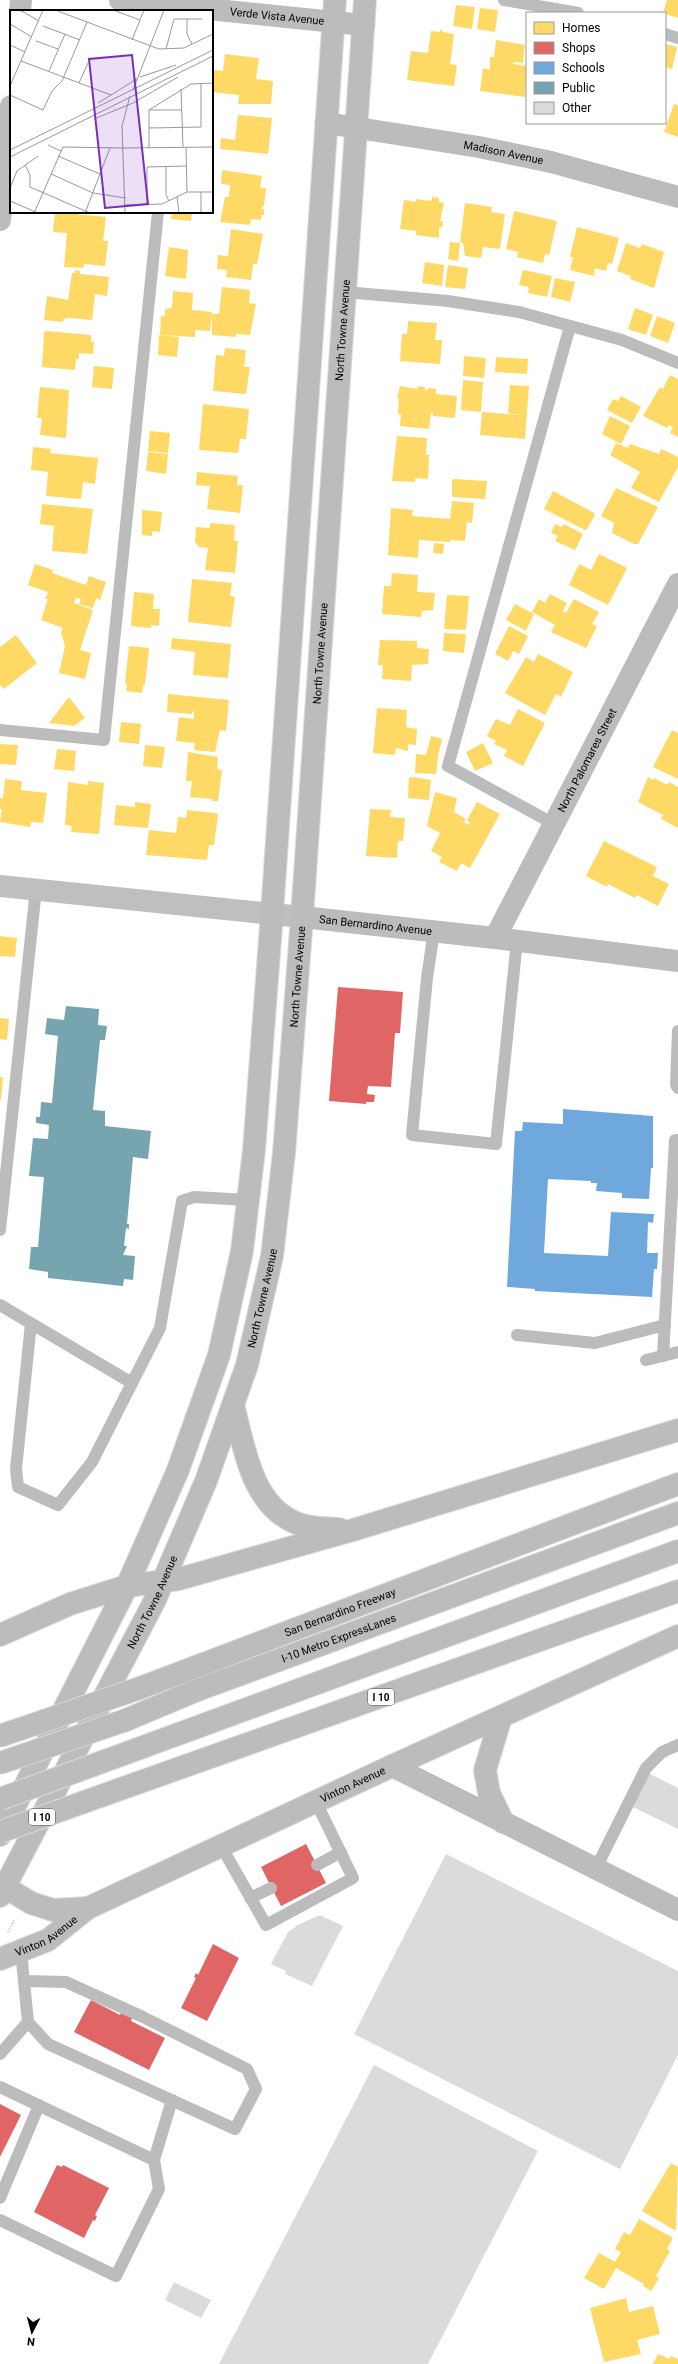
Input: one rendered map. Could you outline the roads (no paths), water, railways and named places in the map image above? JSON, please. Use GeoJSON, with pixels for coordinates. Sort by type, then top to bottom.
{"type":"FeatureCollection","features":[{"type":"Feature","properties":{"kind":"main road"},"geometry":{"type":"LineString","coordinates":[[20,10],[21,0]]}},
{"type":"Feature","properties":{"kind":"main road","name":"Verde Vista Avenue"},"geometry":{"type":"LineString","coordinates":[[120,0],[191,10]]}},
{"type":"Feature","properties":{"kind":"main road"},"geometry":{"type":"LineString","coordinates":[[0,1834],[127,1586],[178,1470],[219,1355],[242,1251],[248,1200],[272,913],[335,0]]}},
{"type":"Feature","properties":{"kind":"main road","name":"North Towne Avenue"},"geometry":{"type":"LineString","coordinates":[[3,1892],[163,1581],[206,1481],[247,1365],[272,1256],[284,1153],[302,917],[365,0]]}},
{"type":"Feature","properties":{"kind":"main road","name":"Verde Vista Avenue"},"geometry":{"type":"LineString","coordinates":[[213,12],[364,25]]}},
{"type":"Feature","properties":{"kind":"main road"},"geometry":{"type":"LineString","coordinates":[[0,220],[10,116]]}},
{"type":"Feature","properties":{"kind":"main road","name":"Madison Avenue"},"geometry":{"type":"LineString","coordinates":[[326,123],[479,147],[551,162],[678,197]]}},
{"type":"Feature","properties":{"kind":"main road","name":"North Palomares Street"},"geometry":{"type":"LineString","coordinates":[[495,938],[678,584]]}},
{"type":"Feature","properties":{"kind":"main road","name":"San Bernardino Avenue"},"geometry":{"type":"LineString","coordinates":[[0,886],[434,931],[678,962]]}},
{"type":"Feature","properties":{"kind":"main road"},"geometry":{"type":"LineString","coordinates":[[233,1405],[250,1468],[261,1493],[281,1515],[295,1523],[309,1526],[353,1530]]}},
{"type":"Feature","properties":{"kind":"main road"},"geometry":{"type":"LineString","coordinates":[[0,1635],[70,1604],[127,1586],[179,1579],[353,1530],[678,1430]]}},
{"type":"Feature","properties":{"kind":"main road","name":"San Bernardino Freeway"},"geometry":{"type":"LineString","coordinates":[[0,1736],[140,1688],[678,1484]]}},
{"type":"Feature","properties":{"kind":"main road","name":"I-10 Metro ExpressLanes"},"geometry":{"type":"LineString","coordinates":[[0,1763],[126,1720],[195,1691],[678,1513]]}},
{"type":"Feature","properties":{"kind":"main road"},"geometry":{"type":"LineString","coordinates":[[0,1799],[678,1551]]}},
{"type":"Feature","properties":{"kind":"main road","name":"I 10"},"geometry":{"type":"LineString","coordinates":[[0,1834],[84,1802],[678,1591]]}},
{"type":"Feature","properties":{"kind":"main road"},"geometry":{"type":"LineString","coordinates":[[392,1766],[678,1636]]}},
{"type":"Feature","properties":{"kind":"main road"},"geometry":{"type":"LineString","coordinates":[[501,1717],[484,1770],[489,1793],[503,1822]]}},
{"type":"Feature","properties":{"kind":"main road","name":"Vinton Avenue"},"geometry":{"type":"LineString","coordinates":[[0,1959],[14,1943],[48,1940],[88,1908],[392,1766],[678,1910]]}},
{"type":"Feature","properties":{"kind":"main road","name":"Vinton Avenue"},"geometry":{"type":"LineString","coordinates":[[3,1892],[53,1910],[88,1908]]}},
{"type":"Feature","properties":{"kind":"lane"},"geometry":{"type":"LineString","coordinates":[[504,0],[572,12]]}},
{"type":"Feature","properties":{"kind":"lane"},"geometry":{"type":"LineString","coordinates":[[666,34],[678,38]]}},
{"type":"Feature","properties":{"kind":"lane"},"geometry":{"type":"LineString","coordinates":[[0,730],[104,740],[158,213]]}},
{"type":"Feature","properties":{"kind":"lane"},"geometry":{"type":"LineString","coordinates":[[345,292],[448,301],[519,312],[622,340],[678,363]]}},
{"type":"Feature","properties":{"kind":"lane"},"geometry":{"type":"LineString","coordinates":[[554,824],[448,766],[570,326]]}},
{"type":"Feature","properties":{"kind":"lane"},"geometry":{"type":"LineString","coordinates":[[0,1230],[36,889]]}},
{"type":"Feature","properties":{"kind":"lane"},"geometry":{"type":"LineString","coordinates":[[434,931],[427,978],[412,1135],[419,1136],[496,1144],[517,941]]}},
{"type":"Feature","properties":{"kind":"lane"},"geometry":{"type":"LineString","coordinates":[[678,1031],[676,1085],[678,1088]]}},
{"type":"Feature","properties":{"kind":"lane"},"geometry":{"type":"LineString","coordinates":[[663,1356],[675,1140],[678,1140]]}},
{"type":"Feature","properties":{"kind":"lane"},"geometry":{"type":"LineString","coordinates":[[31,1323],[16,1469],[18,1487],[58,1505],[92,1462],[160,1328],[182,1201],[194,1197],[248,1200]]}},
{"type":"Feature","properties":{"kind":"lane"},"geometry":{"type":"LineString","coordinates":[[0,1305],[132,1383]]}},
{"type":"Feature","properties":{"kind":"lane"},"geometry":{"type":"LineString","coordinates":[[517,1335],[596,1343],[665,1325]]}},
{"type":"Feature","properties":{"kind":"lane"},"geometry":{"type":"LineString","coordinates":[[646,1360],[678,1352]]}},
{"type":"Feature","properties":{"kind":"lane"},"geometry":{"type":"LineString","coordinates":[[596,1868],[646,1768],[662,1752],[678,1745]]}},
{"type":"Feature","properties":{"kind":"lane"},"geometry":{"type":"LineString","coordinates":[[221,1846],[266,1926],[353,1878],[316,1802]]}},
{"type":"Feature","properties":{"kind":"lane"},"geometry":{"type":"LineString","coordinates":[[317,1865],[338,1848]]}},
{"type":"Feature","properties":{"kind":"lane"},"geometry":{"type":"LineString","coordinates":[[250,1898],[272,1888]]}},
{"type":"Feature","properties":{"kind":"lane"},"geometry":{"type":"LineString","coordinates":[[14,1943],[24,1980],[28,2022],[48,2044],[235,2129],[256,2089],[246,2069],[143,2017],[66,1982],[24,1980]]}},
{"type":"Feature","properties":{"kind":"lane"},"geometry":{"type":"LineString","coordinates":[[0,2054],[28,2022]]}},
{"type":"Feature","properties":{"kind":"lane"},"geometry":{"type":"LineString","coordinates":[[0,2086],[154,2160]]}},
{"type":"Feature","properties":{"kind":"lane"},"geometry":{"type":"LineString","coordinates":[[0,2220],[116,2276],[159,2189],[154,2160],[172,2100]]}},
{"type":"Feature","properties":{"kind":"lane"},"geometry":{"type":"LineString","coordinates":[[0,2198],[39,2105]]}}]}
